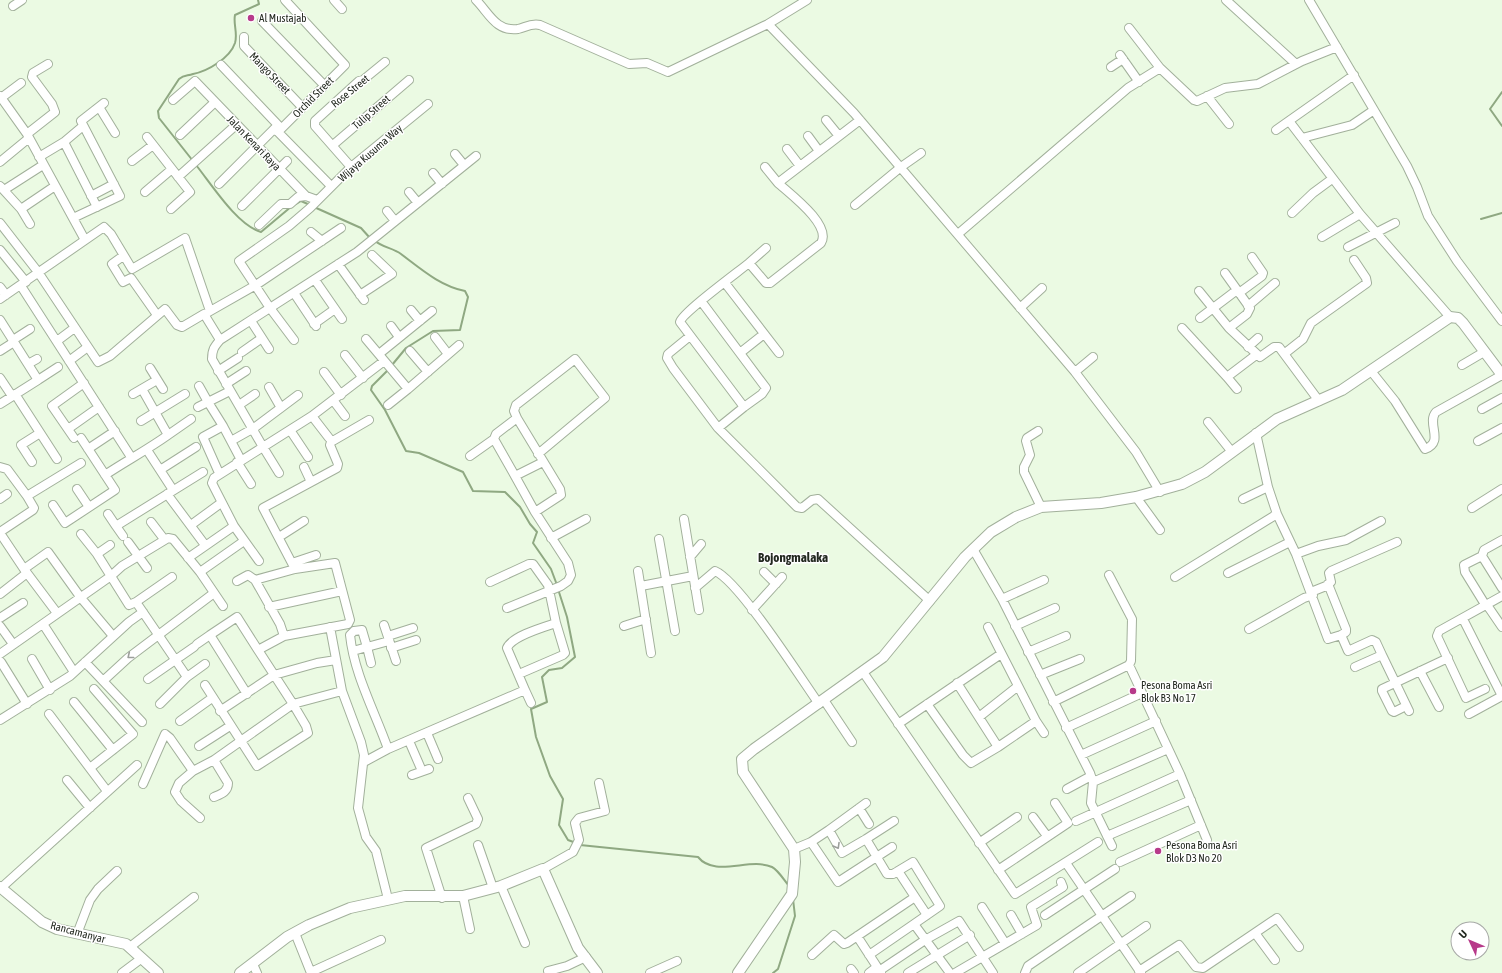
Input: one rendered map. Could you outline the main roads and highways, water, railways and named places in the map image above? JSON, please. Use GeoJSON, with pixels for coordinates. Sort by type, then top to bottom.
{"type":"FeatureCollection","features":[{"type":"Feature","properties":{"kind":"waterway"},"geometry":{"type":"LineString","coordinates":[[193,161],[159,118],[158,111],[179,79],[212,67],[228,54],[236,39],[235,15],[259,4],[258,0]]}},
{"type":"Feature","properties":{"kind":"waterway"},"geometry":{"type":"LineString","coordinates":[[1502,92],[1490,109],[1502,126]]}},
{"type":"Feature","properties":{"kind":"waterway"},"geometry":{"type":"LineString","coordinates":[[196,165],[234,213],[252,228],[261,232],[292,206]]}},
{"type":"Feature","properties":{"kind":"waterway"},"geometry":{"type":"LineString","coordinates":[[296,204],[301,201],[310,205]]}},
{"type":"Feature","properties":{"kind":"waterway"},"geometry":{"type":"LineString","coordinates":[[314,207],[361,228],[370,238]]}},
{"type":"Feature","properties":{"kind":"waterway"},"geometry":{"type":"LineString","coordinates":[[1481,219],[1502,213]]}},
{"type":"Feature","properties":{"kind":"waterway"},"geometry":{"type":"LineString","coordinates":[[374,240],[398,252],[439,281],[456,289],[465,291],[468,297],[460,330],[433,331],[406,348],[392,365]]}},
{"type":"Feature","properties":{"kind":"waterway"},"geometry":{"type":"LineString","coordinates":[[388,370],[372,386],[371,390],[385,410],[406,451],[419,453],[463,472],[473,491],[505,492],[520,507],[530,524],[537,532],[533,543],[551,569],[557,585]]}},
{"type":"Feature","properties":{"kind":"waterway"},"geometry":{"type":"LineString","coordinates":[[558,589],[567,617],[575,657],[562,668],[549,670],[542,677],[547,702],[531,709],[536,737],[550,776],[563,799],[559,825],[568,840],[576,843]]}},
{"type":"Feature","properties":{"kind":"waterway"},"geometry":{"type":"LineString","coordinates":[[580,845],[698,857],[705,863],[723,867],[754,864],[763,865],[774,868],[789,886]]}},
{"type":"Feature","properties":{"kind":"waterway"},"geometry":{"type":"LineString","coordinates":[[773,973],[778,969],[795,916],[793,899]]}},
{"type":"Feature","properties":{"kind":"place","name":"Al Mustajab"},"geometry":{"type":"Point","coordinates":[251,18]}},
{"type":"Feature","properties":{"kind":"place","name":"Pesona Boma Asri Blok B3 No 17"},"geometry":{"type":"Point","coordinates":[1133,691]}},
{"type":"Feature","properties":{"kind":"place","name":"Pesona Boma Asri Blok D3 No 20"},"geometry":{"type":"Point","coordinates":[1158,851]}},
{"type":"Feature","properties":{"kind":"district","name":"Bojongmalaka"},"geometry":{"type":"Point","coordinates":[793,557]}}]}
